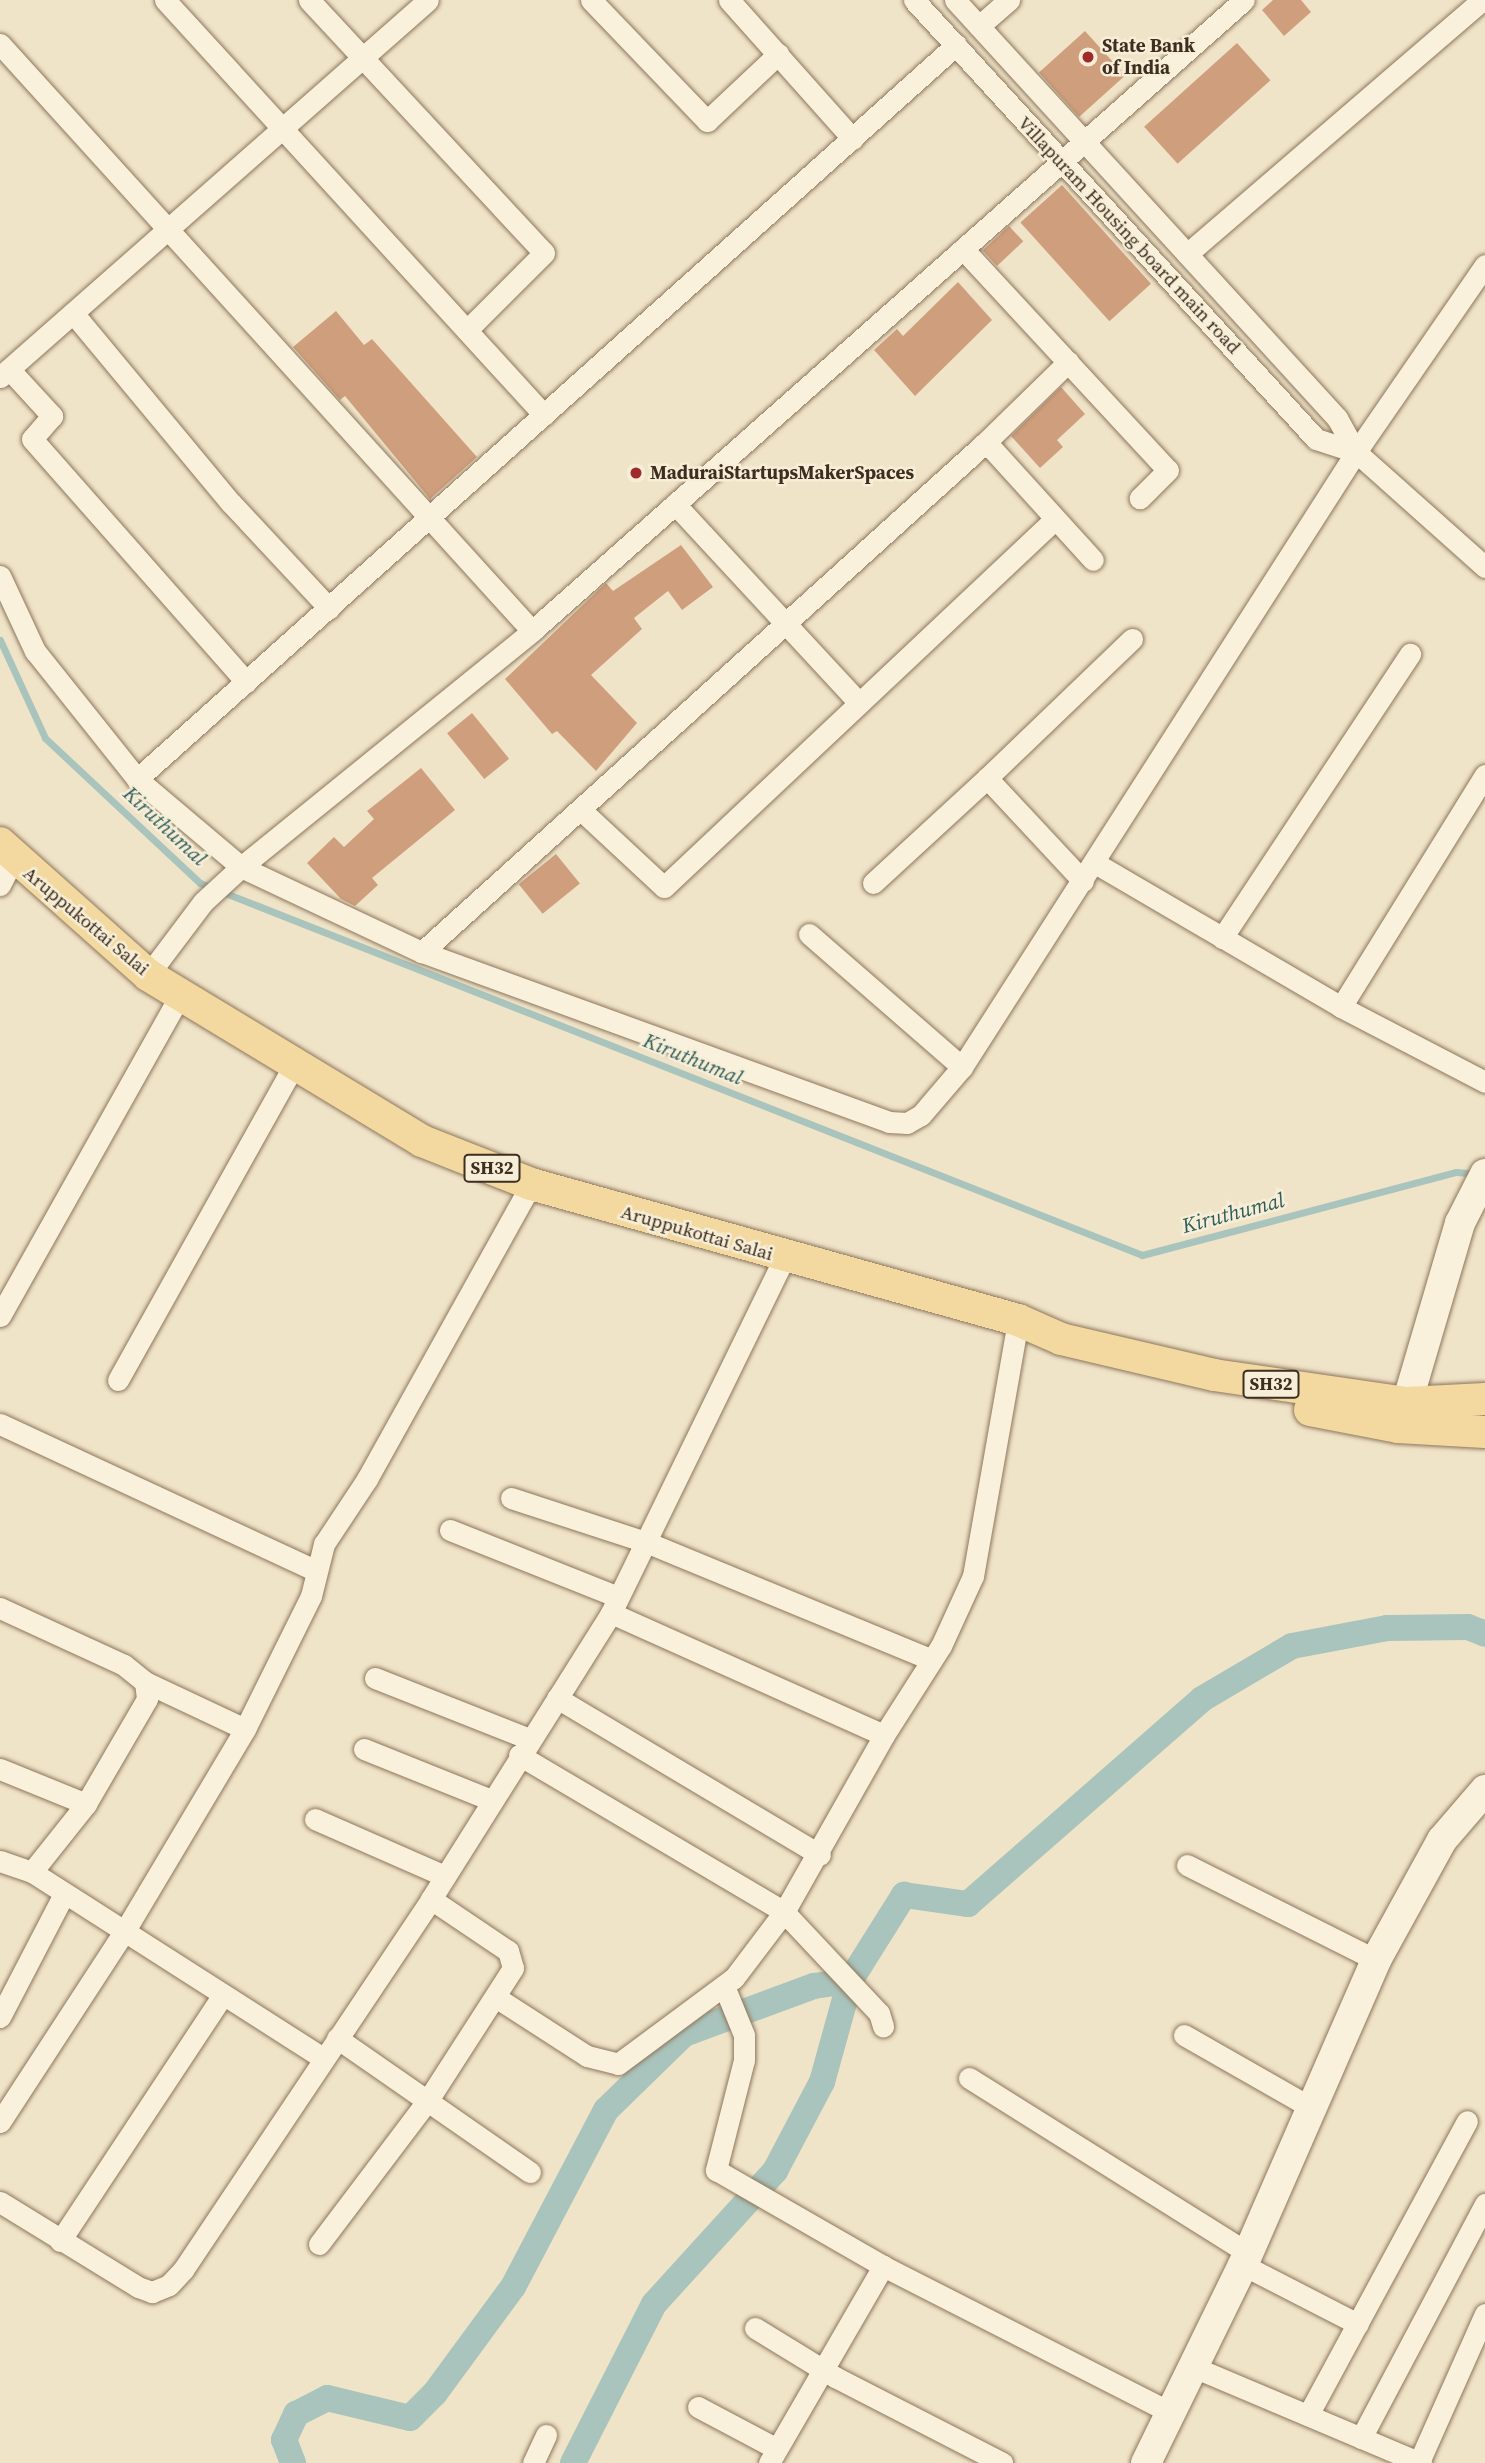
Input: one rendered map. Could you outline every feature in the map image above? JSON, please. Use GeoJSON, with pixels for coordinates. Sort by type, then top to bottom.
{"type":"FeatureCollection","features":[{"type":"Feature","properties":{"kind":"main road","name":"Aruppukottai Salai"},"geometry":{"type":"LineString","coordinates":[[4,862],[148,975],[181,993],[293,1068],[422,1141],[531,1184],[784,1258],[1018,1320],[1061,1339],[1214,1375],[1407,1403],[1484,1398]]}},
{"type":"Feature","properties":{"kind":"main road"},"geometry":{"type":"LineString","coordinates":[[1061,1339],[1143,1376],[1199,1393],[1398,1427],[1485,1432]]}},
{"type":"Feature","properties":{"kind":"street"},"geometry":{"type":"LineString","coordinates":[[165,0],[544,415]]}},
{"type":"Feature","properties":{"kind":"street"},"geometry":{"type":"LineString","coordinates":[[309,0],[544,253],[467,330]]}},
{"type":"Feature","properties":{"kind":"street"},"geometry":{"type":"LineString","coordinates":[[246,682],[32,439],[52,416],[5,373],[428,0]]}},
{"type":"Feature","properties":{"kind":"street"},"geometry":{"type":"LineString","coordinates":[[591,0],[706,121],[778,54]]}},
{"type":"Feature","properties":{"kind":"street"},"geometry":{"type":"LineString","coordinates":[[729,0],[853,139]]}},
{"type":"Feature","properties":{"kind":"street","name":"Villapuram Housing board main road"},"geometry":{"type":"LineString","coordinates":[[914,0],[1316,439],[1356,452]]}},
{"type":"Feature","properties":{"kind":"street","name":"Villapuram Housing board main road"},"geometry":{"type":"LineString","coordinates":[[955,0],[1337,418],[1356,452],[1485,567]]}},
{"type":"Feature","properties":{"kind":"street"},"geometry":{"type":"LineString","coordinates":[[979,26],[1009,0]]}},
{"type":"Feature","properties":{"kind":"street"},"geometry":{"type":"LineString","coordinates":[[148,975],[203,902],[234,873],[532,631],[963,249],[1059,160],[1244,0]]}},
{"type":"Feature","properties":{"kind":"street"},"geometry":{"type":"LineString","coordinates":[[1187,254],[1466,5]]}},
{"type":"Feature","properties":{"kind":"street"},"geometry":{"type":"LineString","coordinates":[[0,44],[532,631]]}},
{"type":"Feature","properties":{"kind":"street"},"geometry":{"type":"LineString","coordinates":[[137,779],[956,45]]}},
{"type":"Feature","properties":{"kind":"street"},"geometry":{"type":"LineString","coordinates":[[963,249],[1168,470],[1140,498]]}},
{"type":"Feature","properties":{"kind":"street"},"geometry":{"type":"LineString","coordinates":[[0,576],[35,651],[137,779],[234,873],[422,952],[889,1122],[907,1123],[921,1115],[962,1067],[1356,452],[1485,265]]}},
{"type":"Feature","properties":{"kind":"street"},"geometry":{"type":"LineString","coordinates":[[73,313],[231,503],[329,608]]}},
{"type":"Feature","properties":{"kind":"street"},"geometry":{"type":"LineString","coordinates":[[422,952],[786,627],[986,442],[1068,362]]}},
{"type":"Feature","properties":{"kind":"street"},"geometry":{"type":"LineString","coordinates":[[986,442],[1093,560]]}},
{"type":"Feature","properties":{"kind":"street"},"geometry":{"type":"LineString","coordinates":[[675,504],[859,703]]}},
{"type":"Feature","properties":{"kind":"street"},"geometry":{"type":"LineString","coordinates":[[581,810],[664,887],[1055,519]]}},
{"type":"Feature","properties":{"kind":"street"},"geometry":{"type":"LineString","coordinates":[[873,883],[1132,639]]}},
{"type":"Feature","properties":{"kind":"street"},"geometry":{"type":"LineString","coordinates":[[1222,938],[1410,654]]}},
{"type":"Feature","properties":{"kind":"street"},"geometry":{"type":"LineString","coordinates":[[1342,1007],[1485,775]]}},
{"type":"Feature","properties":{"kind":"street"},"geometry":{"type":"LineString","coordinates":[[987,778],[1083,881]]}},
{"type":"Feature","properties":{"kind":"street"},"geometry":{"type":"LineString","coordinates":[[1095,863],[1342,1007],[1485,1082]]}},
{"type":"Feature","properties":{"kind":"street"},"geometry":{"type":"LineString","coordinates":[[809,934],[962,1067]]}},
{"type":"Feature","properties":{"kind":"street"},"geometry":{"type":"LineString","coordinates":[[0,1316],[181,993]]}},
{"type":"Feature","properties":{"kind":"street"},"geometry":{"type":"LineString","coordinates":[[118,1380],[293,1068]]}},
{"type":"Feature","properties":{"kind":"street"},"geometry":{"type":"LineString","coordinates":[[1407,1403],[1460,1223],[1485,1174]]}},
{"type":"Feature","properties":{"kind":"street"},"geometry":{"type":"LineString","coordinates":[[0,2122],[124,1932],[245,1728],[311,1596],[324,1544],[367,1479],[531,1184]]}},
{"type":"Feature","properties":{"kind":"street"},"geometry":{"type":"LineString","coordinates":[[0,2202],[138,2287],[152,2292],[169,2285],[431,1899],[615,1605],[784,1258]]}},
{"type":"Feature","properties":{"kind":"street"},"geometry":{"type":"LineString","coordinates":[[497,1998],[587,2056],[618,2064],[729,1995],[820,1855],[884,1735],[933,1660],[973,1576],[1018,1320]]}},
{"type":"Feature","properties":{"kind":"street"},"geometry":{"type":"LineString","coordinates":[[0,1424],[317,1571]]}},
{"type":"Feature","properties":{"kind":"street"},"geometry":{"type":"LineString","coordinates":[[511,1498],[646,1542],[933,1660]]}},
{"type":"Feature","properties":{"kind":"street"},"geometry":{"type":"LineString","coordinates":[[450,1530],[615,1605],[884,1735]]}},
{"type":"Feature","properties":{"kind":"street"},"geometry":{"type":"LineString","coordinates":[[0,1608],[124,1665],[145,1682],[245,1728]]}},
{"type":"Feature","properties":{"kind":"street"},"geometry":{"type":"LineString","coordinates":[[375,1678],[524,1747],[784,1912],[879,2012],[883,2026]]}},
{"type":"Feature","properties":{"kind":"street"},"geometry":{"type":"LineString","coordinates":[[32,1872],[86,1804],[147,1699],[145,1682]]}},
{"type":"Feature","properties":{"kind":"street"},"geometry":{"type":"LineString","coordinates":[[557,1698],[820,1855]]}},
{"type":"Feature","properties":{"kind":"street"},"geometry":{"type":"LineString","coordinates":[[364,1749],[491,1800]]}},
{"type":"Feature","properties":{"kind":"street"},"geometry":{"type":"LineString","coordinates":[[0,1769],[86,1804]]}},
{"type":"Feature","properties":{"kind":"street"},"geometry":{"type":"LineString","coordinates":[[1146,2463],[1191,2366],[1246,2259],[1376,1960],[1443,1840],[1485,1790]]}},
{"type":"Feature","properties":{"kind":"street"},"geometry":{"type":"LineString","coordinates":[[315,1819],[445,1876]]}},
{"type":"Feature","properties":{"kind":"street"},"geometry":{"type":"LineString","coordinates":[[0,1861],[32,1872],[323,2058]]}},
{"type":"Feature","properties":{"kind":"street"},"geometry":{"type":"LineString","coordinates":[[1187,1865],[1376,1960]]}},
{"type":"Feature","properties":{"kind":"street"},"geometry":{"type":"LineString","coordinates":[[0,2017],[64,1894]]}},
{"type":"Feature","properties":{"kind":"street"},"geometry":{"type":"LineString","coordinates":[[319,2244],[428,2100],[497,1998],[514,1959],[431,1899]]}},
{"type":"Feature","properties":{"kind":"street"},"geometry":{"type":"LineString","coordinates":[[60,2241],[223,1995]]}},
{"type":"Feature","properties":{"kind":"street"},"geometry":{"type":"LineString","coordinates":[[729,1995],[744,2035],[740,2082],[716,2166],[778,2206],[883,2266],[1170,2412]]}},
{"type":"Feature","properties":{"kind":"street"},"geometry":{"type":"LineString","coordinates":[[1184,2035],[1312,2108]]}},
{"type":"Feature","properties":{"kind":"street"},"geometry":{"type":"LineString","coordinates":[[337,2038],[530,2172]]}},
{"type":"Feature","properties":{"kind":"street"},"geometry":{"type":"LineString","coordinates":[[969,2078],[1246,2259],[1358,2324]]}},
{"type":"Feature","properties":{"kind":"street"},"geometry":{"type":"LineString","coordinates":[[1308,2415],[1467,2121]]}},
{"type":"Feature","properties":{"kind":"street"},"geometry":{"type":"LineString","coordinates":[[1361,2438],[1485,2204]]}},
{"type":"Feature","properties":{"kind":"street"},"geometry":{"type":"LineString","coordinates":[[698,2407],[776,2458],[821,2369],[883,2266]]}},
{"type":"Feature","properties":{"kind":"street"},"geometry":{"type":"LineString","coordinates":[[1191,2366],[1420,2463],[1485,2314]]}},
{"type":"Feature","properties":{"kind":"street"},"geometry":{"type":"LineString","coordinates":[[755,2328],[821,2369],[1002,2463]]}},
{"type":"Feature","properties":{"kind":"street"},"geometry":{"type":"LineString","coordinates":[[533,2463],[546,2435]]}},
{"type":"Feature","properties":{"kind":"building"},"geometry":{"type":"Polygon","coordinates":[[[1273,0],[1301,0],[1311,12],[1284,36],[1262,10],[1273,0]]]}},
{"type":"Feature","properties":{"kind":"building"},"geometry":{"type":"Polygon","coordinates":[[[1085,31],[1125,76],[1079,117],[1039,72],[1085,31]]]}},
{"type":"Feature","properties":{"kind":"building"},"geometry":{"type":"Polygon","coordinates":[[[1237,43],[1270,80],[1178,164],[1144,127],[1237,43]]]}},
{"type":"Feature","properties":{"kind":"building"},"geometry":{"type":"Polygon","coordinates":[[[1062,185],[1151,284],[1109,321],[1020,222],[1062,185]]]}},
{"type":"Feature","properties":{"kind":"building"},"geometry":{"type":"Polygon","coordinates":[[[1009,226],[1023,241],[997,266],[983,251],[1009,226]]]}},
{"type":"Feature","properties":{"kind":"building"},"geometry":{"type":"Polygon","coordinates":[[[958,282],[992,320],[915,396],[874,350],[897,329],[903,336],[958,282]]]}},
{"type":"Feature","properties":{"kind":"building"},"geometry":{"type":"Polygon","coordinates":[[[336,311],[364,345],[372,339],[477,457],[430,499],[345,396],[340,400],[293,347],[336,311]]]}},
{"type":"Feature","properties":{"kind":"building"},"geometry":{"type":"Polygon","coordinates":[[[1061,387],[1085,414],[1057,440],[1063,447],[1040,468],[1011,436],[1061,387]]]}},
{"type":"Feature","properties":{"kind":"building"},"geometry":{"type":"Polygon","coordinates":[[[681,545],[713,587],[682,610],[668,591],[634,618],[642,629],[591,675],[637,723],[596,771],[557,731],[552,734],[505,679],[606,583],[613,591],[681,545]]]}},
{"type":"Feature","properties":{"kind":"building"},"geometry":{"type":"Polygon","coordinates":[[[472,713],[509,759],[484,779],[447,733],[472,713]]]}},
{"type":"Feature","properties":{"kind":"building"},"geometry":{"type":"Polygon","coordinates":[[[421,768],[455,810],[372,878],[378,885],[355,906],[341,899],[307,863],[334,837],[344,847],[374,819],[367,811],[421,768]]]}},
{"type":"Feature","properties":{"kind":"building"},"geometry":{"type":"Polygon","coordinates":[[[556,854],[580,884],[543,914],[519,884],[556,854]]]}},
{"type":"Feature","properties":{"kind":"waterway","name":"Kiruthumal"},"geometry":{"type":"LineString","coordinates":[[0,640],[45,738],[200,883],[1142,1255],[1456,1172],[1477,1174]]}},
{"type":"Feature","properties":{"kind":"waterway"},"geometry":{"type":"LineString","coordinates":[[293,2463],[284,2440],[296,2414],[327,2398],[410,2418],[435,2393],[513,2287],[606,2110],[684,2034],[814,1986],[850,1981],[904,1895],[968,1904],[1202,1699],[1292,1646],[1387,1628],[1468,1627],[1485,1634]]}},
{"type":"Feature","properties":{"kind":"waterway"},"geometry":{"type":"LineString","coordinates":[[573,2463],[654,2304],[775,2171],[822,2082],[850,1981]]}},
{"type":"Feature","properties":{"kind":"place","name":"State Bank of India"},"geometry":{"type":"Point","coordinates":[1088,57]}},
{"type":"Feature","properties":{"kind":"place","name":"MaduraiStartupsMakerSpaces"},"geometry":{"type":"Point","coordinates":[636,473]}}]}
